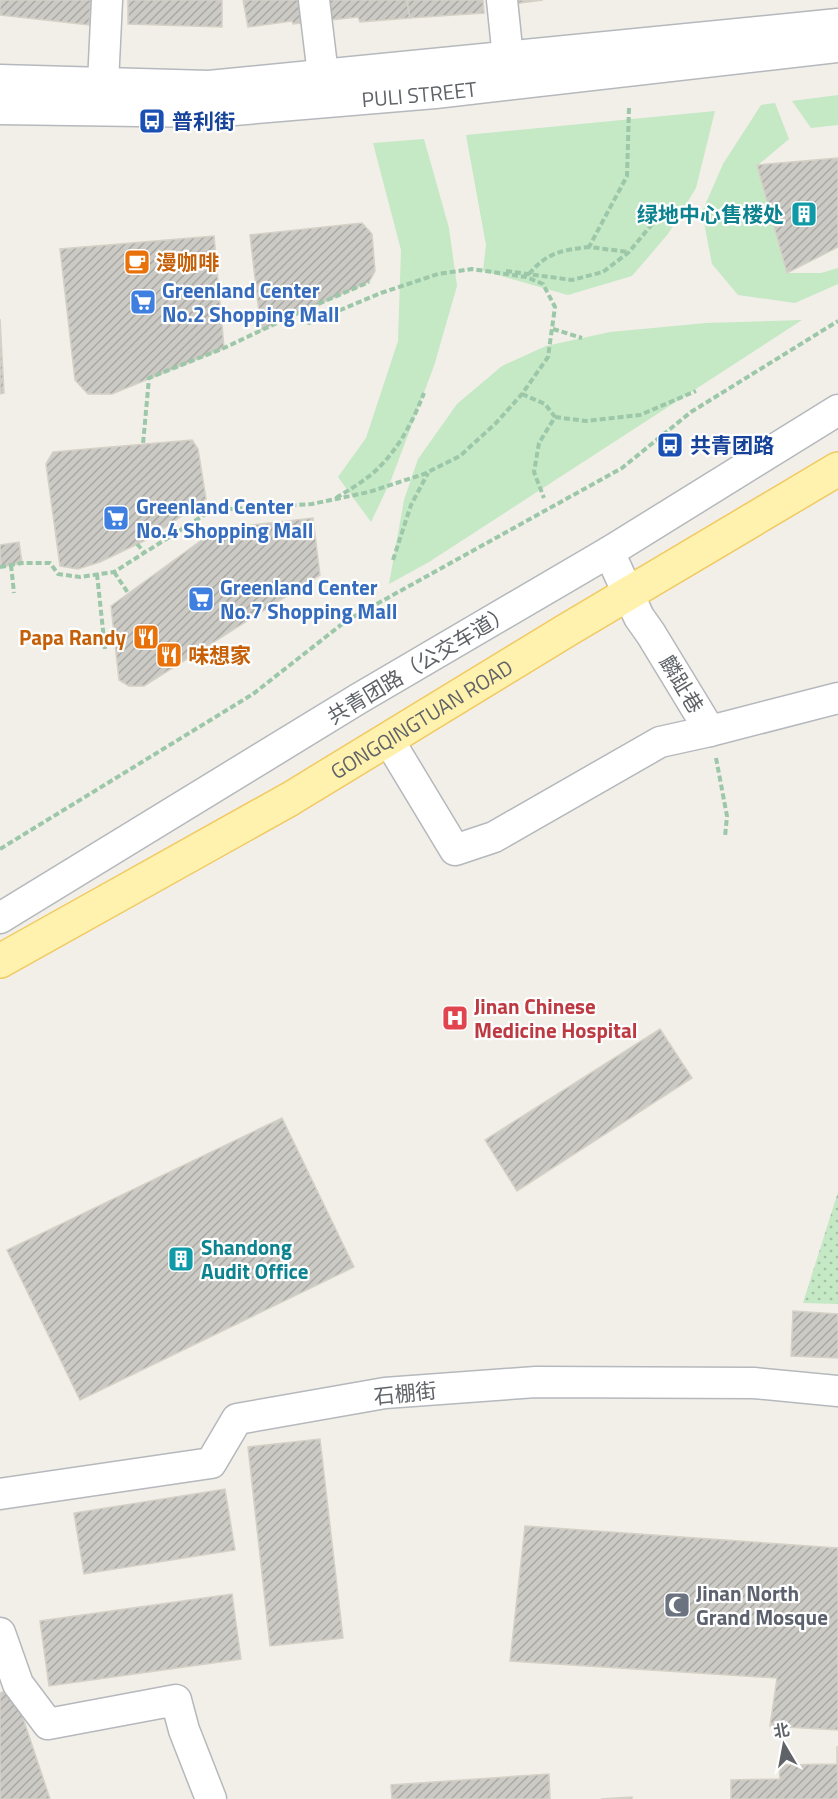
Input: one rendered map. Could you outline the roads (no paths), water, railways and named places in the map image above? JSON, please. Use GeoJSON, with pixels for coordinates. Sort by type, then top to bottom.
{"type":"FeatureCollection","features":[{"type":"Feature","properties":{"kind":"main road","name":"GONGQINGTUAN ROAD"},"geometry":{"type":"LineString","coordinates":[[0,961],[290,799],[838,469]]}},
{"type":"Feature","properties":{"kind":"street"},"geometry":{"type":"LineString","coordinates":[[103,83],[107,0]]}},
{"type":"Feature","properties":{"kind":"street"},"geometry":{"type":"LineString","coordinates":[[314,0],[323,75]]}},
{"type":"Feature","properties":{"kind":"street"},"geometry":{"type":"LineString","coordinates":[[501,0],[508,58]]}},
{"type":"Feature","properties":{"kind":"street","name":"PULI STREET"},"geometry":{"type":"LineString","coordinates":[[0,80],[209,86],[508,58],[835,42]]}},
{"type":"Feature","properties":{"kind":"street","name":"PULI STREET"},"geometry":{"type":"LineString","coordinates":[[0,109],[210,112],[435,93],[835,42]]}},
{"type":"Feature","properties":{"kind":"street","name":"共青团路（公交车道）"},"geometry":{"type":"LineString","coordinates":[[0,918],[357,699],[609,552],[838,410]]}},
{"type":"Feature","properties":{"kind":"street","name":"麟趾巷"},"geometry":{"type":"LineString","coordinates":[[609,552],[639,617],[710,731],[838,698]]}},
{"type":"Feature","properties":{"kind":"street"},"geometry":{"type":"LineString","coordinates":[[388,739],[454,850],[494,837],[660,742],[710,731]]}},
{"type":"Feature","properties":{"kind":"street","name":"石棚街"},"geometry":{"type":"LineString","coordinates":[[0,1494],[211,1463],[237,1419],[385,1393],[536,1382],[754,1383],[838,1391]]}},
{"type":"Feature","properties":{"kind":"street"},"geometry":{"type":"LineString","coordinates":[[0,1633],[18,1684],[48,1724],[176,1700],[184,1730],[211,1799]]}},
{"type":"Feature","properties":{"kind":"place","name":"普利街"},"geometry":{"type":"Point","coordinates":[152,121]}},
{"type":"Feature","properties":{"kind":"place","name":"绿地中心售楼处"},"geometry":{"type":"Point","coordinates":[804,214]}},
{"type":"Feature","properties":{"kind":"place","name":"漫咖啡"},"geometry":{"type":"Point","coordinates":[137,262]}},
{"type":"Feature","properties":{"kind":"place","name":"Greenland Center No.2 Shopping Mall"},"geometry":{"type":"Point","coordinates":[143,302]}},
{"type":"Feature","properties":{"kind":"place","name":"共青团路"},"geometry":{"type":"Point","coordinates":[670,445]}},
{"type":"Feature","properties":{"kind":"place","name":"Greenland Center No.4 Shopping Mall"},"geometry":{"type":"Point","coordinates":[116,518]}},
{"type":"Feature","properties":{"kind":"place","name":"Greenland Center No.7 Shopping Mall"},"geometry":{"type":"Point","coordinates":[201,599]}},
{"type":"Feature","properties":{"kind":"place","name":"Papa Randy"},"geometry":{"type":"Point","coordinates":[146,637]}},
{"type":"Feature","properties":{"kind":"place","name":"味想家"},"geometry":{"type":"Point","coordinates":[169,655]}},
{"type":"Feature","properties":{"kind":"place","name":"Jinan Chinese Medicine Hospital"},"geometry":{"type":"Point","coordinates":[455,1018]}},
{"type":"Feature","properties":{"kind":"place","name":"Shandong Audit Office"},"geometry":{"type":"Point","coordinates":[181,1259]}},
{"type":"Feature","properties":{"kind":"place","name":"Jinan North Grand Mosque"},"geometry":{"type":"Point","coordinates":[677,1605]}}]}
